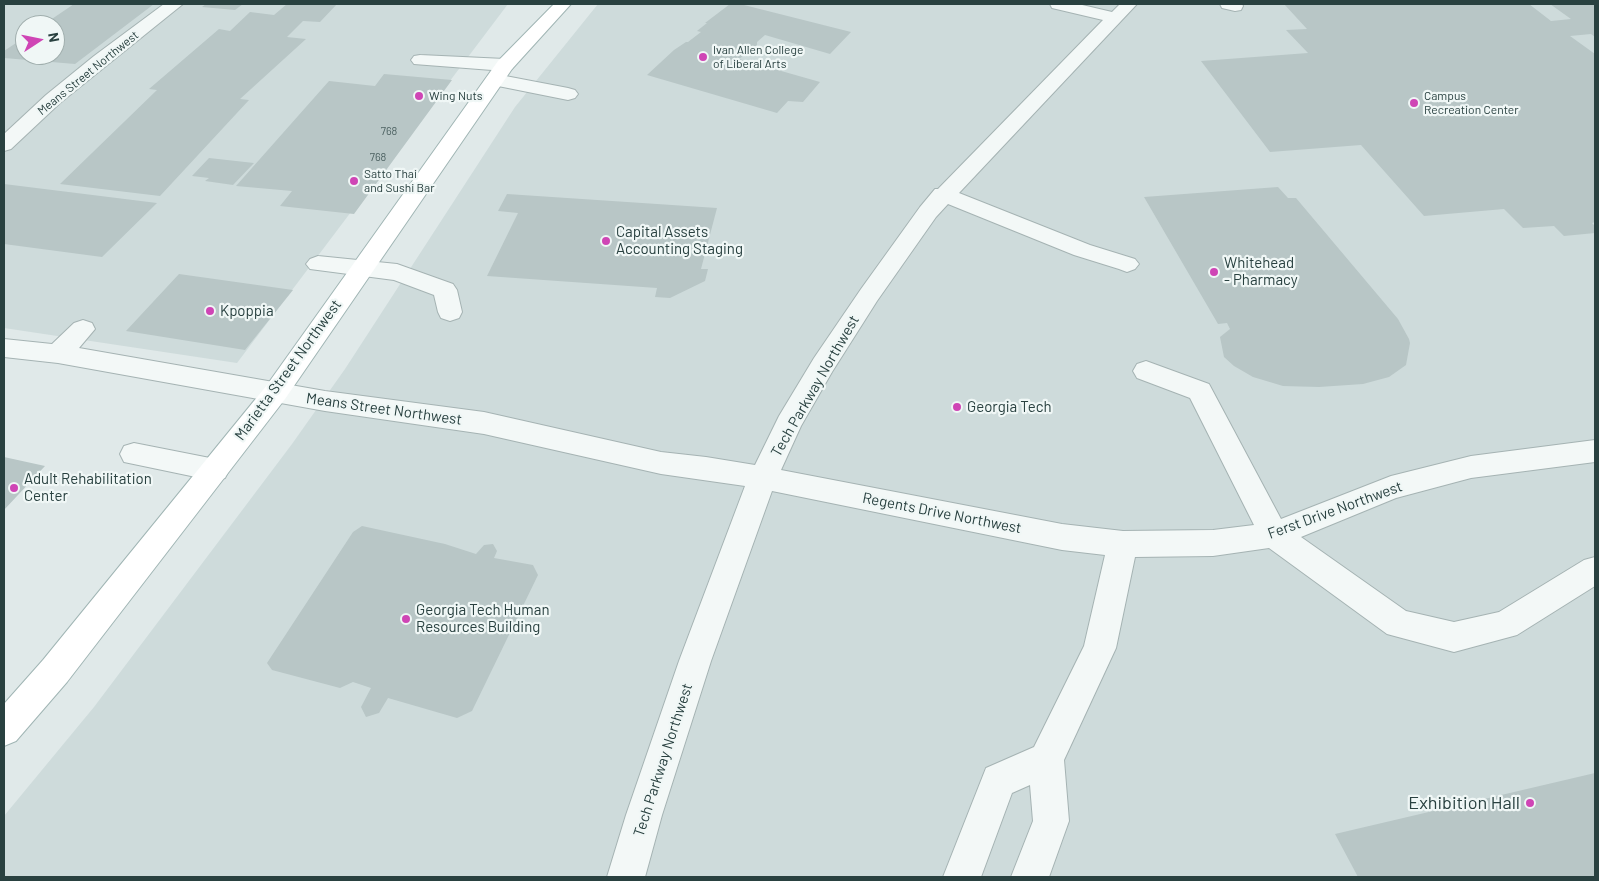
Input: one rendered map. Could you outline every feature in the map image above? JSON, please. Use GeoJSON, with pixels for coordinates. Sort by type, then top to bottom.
{"type":"FeatureCollection","features":[{"type":"Feature","properties":{"kind":"main road","name":"Marietta Street Northwest"},"geometry":{"type":"LineString","coordinates":[[4,729],[55,671],[276,392],[500,73],[563,4]]}},
{"type":"Feature","properties":{"kind":"street","name":"Means Street Northwest"},"geometry":{"type":"LineString","coordinates":[[4,145],[53,99],[100,60],[175,4]]}},
{"type":"Feature","properties":{"kind":"street"},"geometry":{"type":"LineString","coordinates":[[1058,4],[1115,18]]}},
{"type":"Feature","properties":{"kind":"street","name":"Tech Parkway Northwest"},"geometry":{"type":"LineString","coordinates":[[626,877],[644,815],[695,661],[762,479],[789,423],[823,365],[869,295],[928,212],[943,194],[1129,4]]}},
{"type":"Feature","properties":{"kind":"street"},"geometry":{"type":"LineString","coordinates":[[420,60],[500,73],[568,94]]}},
{"type":"Feature","properties":{"kind":"street"},"geometry":{"type":"LineString","coordinates":[[30,97],[53,99]]}},
{"type":"Feature","properties":{"kind":"street"},"geometry":{"type":"LineString","coordinates":[[943,194],[1082,250],[1127,264]]}},
{"type":"Feature","properties":{"kind":"street"},"geometry":{"type":"LineString","coordinates":[[318,264],[397,272],[445,290],[450,312]]}},
{"type":"Feature","properties":{"kind":"street"},"geometry":{"type":"LineString","coordinates":[[58,354],[83,329]]}},
{"type":"Feature","properties":{"kind":"street","name":"Means Street Northwest"},"geometry":{"type":"LineString","coordinates":[[4,348],[58,354],[276,392],[484,424],[661,463],[706,468],[762,479]]}},
{"type":"Feature","properties":{"kind":"street"},"geometry":{"type":"LineString","coordinates":[[1146,371],[1200,392],[1274,535],[1398,624],[1454,637],[1506,625],[1595,570]]}},
{"type":"Feature","properties":{"kind":"street","name":"Ferst Drive Northwest"},"geometry":{"type":"LineString","coordinates":[[1123,544],[1213,543],[1274,535],[1391,488],[1471,467],[1595,452]]}},
{"type":"Feature","properties":{"kind":"street"},"geometry":{"type":"LineString","coordinates":[[134,454],[214,470]]}},
{"type":"Feature","properties":{"kind":"street","name":"Regents Drive Northwest"},"geometry":{"type":"LineString","coordinates":[[762,479],[840,492],[1062,536],[1123,544]]}},
{"type":"Feature","properties":{"kind":"street"},"geometry":{"type":"LineString","coordinates":[[1030,877],[1051,821],[1046,759],[1100,648],[1123,544]]}},
{"type":"Feature","properties":{"kind":"street"},"geometry":{"type":"LineString","coordinates":[[962,877],[999,781],[1046,759]]}},
{"type":"Feature","properties":{"kind":"shaded area"},"geometry":{"type":"Polygon","coordinates":[[[4,4],[508,4],[237,363],[4,328],[4,4]]]}},
{"type":"Feature","properties":{"kind":"shaded area","name":"Georgia Tech"},"geometry":{"type":"Polygon","coordinates":[[[598,4],[1595,4],[1595,877],[4,877],[4,816],[94,707],[292,444],[345,369],[515,107],[598,4]]]}},
{"type":"Feature","properties":{"kind":"building"},"geometry":{"type":"Polygon","coordinates":[[[74,4],[154,4],[75,64],[65,63],[65,15],[58,15],[74,4]]]}},
{"type":"Feature","properties":{"kind":"building"},"geometry":{"type":"Polygon","coordinates":[[[206,4],[243,4],[235,10],[202,7],[206,4]]]}},
{"type":"Feature","properties":{"kind":"building"},"geometry":{"type":"Polygon","coordinates":[[[287,4],[337,4],[320,22],[303,21],[287,37],[306,39],[240,99],[249,100],[160,196],[60,184],[157,90],[149,89],[219,29],[230,31],[250,12],[274,15],[287,4]]]}},
{"type":"Feature","properties":{"kind":"building","name":"Ivan Allen College of Liberal Arts"},"geometry":{"type":"Polygon","coordinates":[[[730,4],[740,4],[851,32],[830,54],[765,35],[757,42],[757,45],[739,59],[820,82],[803,102],[788,101],[777,113],[647,75],[674,50],[701,32],[697,31],[730,4]]]}},
{"type":"Feature","properties":{"kind":"building","name":"Campus Recreation Center"},"geometry":{"type":"Polygon","coordinates":[[[1284,4],[1529,4],[1551,21],[1571,19],[1550,4],[1595,4],[1595,37],[1591,34],[1570,36],[1595,54],[1595,222],[1592,223],[1595,226],[1595,233],[1564,236],[1554,226],[1523,228],[1504,209],[1424,216],[1361,145],[1270,152],[1201,61],[1308,53],[1286,30],[1307,29],[1284,4]]]}},
{"type":"Feature","properties":{"kind":"building"},"geometry":{"type":"Polygon","coordinates":[[[15,44],[15,59],[4,58],[4,51],[15,44]]]}},
{"type":"Feature","properties":{"kind":"building"},"geometry":{"type":"Polygon","coordinates":[[[384,74],[452,80],[354,214],[280,206],[292,191],[236,186],[329,81],[375,86],[384,74]]]}},
{"type":"Feature","properties":{"kind":"building"},"geometry":{"type":"Polygon","coordinates":[[[209,158],[254,163],[233,185],[205,181],[209,178],[192,176],[209,158]]]}},
{"type":"Feature","properties":{"kind":"building"},"geometry":{"type":"Polygon","coordinates":[[[4,184],[157,203],[102,257],[4,244],[4,184]]]}},
{"type":"Feature","properties":{"kind":"building"},"geometry":{"type":"Polygon","coordinates":[[[1278,187],[1288,198],[1296,198],[1398,319],[1410,343],[1406,365],[1389,377],[1363,384],[1319,387],[1283,386],[1253,377],[1234,366],[1224,357],[1220,337],[1230,329],[1227,323],[1218,324],[1144,197],[1278,187]]]}},
{"type":"Feature","properties":{"kind":"building","name":"Capital Assets Accounting Staging"},"geometry":{"type":"Polygon","coordinates":[[[507,194],[717,208],[701,269],[708,269],[705,281],[670,298],[655,297],[657,288],[487,276],[518,213],[498,211],[507,194]]]}},
{"type":"Feature","properties":{"kind":"building","name":"Kpoppia"},"geometry":{"type":"Polygon","coordinates":[[[179,274],[293,290],[245,350],[126,331],[179,274]]]}},
{"type":"Feature","properties":{"kind":"building","name":"Adult Rehabilitation Center"},"geometry":{"type":"Polygon","coordinates":[[[4,457],[45,466],[4,510],[4,457]]]}},
{"type":"Feature","properties":{"kind":"building","name":"Georgia Tech Human Resources Building"},"geometry":{"type":"Polygon","coordinates":[[[362,526],[445,544],[476,554],[484,545],[493,544],[497,551],[494,558],[533,565],[538,575],[472,711],[457,718],[388,698],[379,713],[366,717],[361,707],[371,688],[353,682],[340,688],[272,670],[267,663],[353,532],[362,526]]]}},
{"type":"Feature","properties":{"kind":"building","name":"Exhibition Hall"},"geometry":{"type":"Polygon","coordinates":[[[1595,773],[1595,877],[1358,877],[1335,834],[1595,773]]]}},
{"type":"Feature","properties":{"kind":"place","name":"Ivan Allen College of Liberal Arts"},"geometry":{"type":"Point","coordinates":[703,57]}},
{"type":"Feature","properties":{"kind":"place","name":"Wing Nuts"},"geometry":{"type":"Point","coordinates":[419,96]}},
{"type":"Feature","properties":{"kind":"place","name":"Campus Recreation Center"},"geometry":{"type":"Point","coordinates":[1414,103]}},
{"type":"Feature","properties":{"kind":"place","name":"Satto Thai and Sushi Bar"},"geometry":{"type":"Point","coordinates":[354,181]}},
{"type":"Feature","properties":{"kind":"place","name":"Capital Assets Accounting Staging"},"geometry":{"type":"Point","coordinates":[606,241]}},
{"type":"Feature","properties":{"kind":"place","name":"Whitehead - Pharmacy"},"geometry":{"type":"Point","coordinates":[1214,272]}},
{"type":"Feature","properties":{"kind":"place","name":"Kpoppia"},"geometry":{"type":"Point","coordinates":[210,311]}},
{"type":"Feature","properties":{"kind":"place","name":"Georgia Tech"},"geometry":{"type":"Point","coordinates":[957,407]}},
{"type":"Feature","properties":{"kind":"place","name":"Adult Rehabilitation Center"},"geometry":{"type":"Point","coordinates":[14,488]}},
{"type":"Feature","properties":{"kind":"place","name":"Georgia Tech Human Resources Building"},"geometry":{"type":"Point","coordinates":[406,619]}},
{"type":"Feature","properties":{"kind":"place","name":"Exhibition Hall"},"geometry":{"type":"Point","coordinates":[1530,803]}}]}
